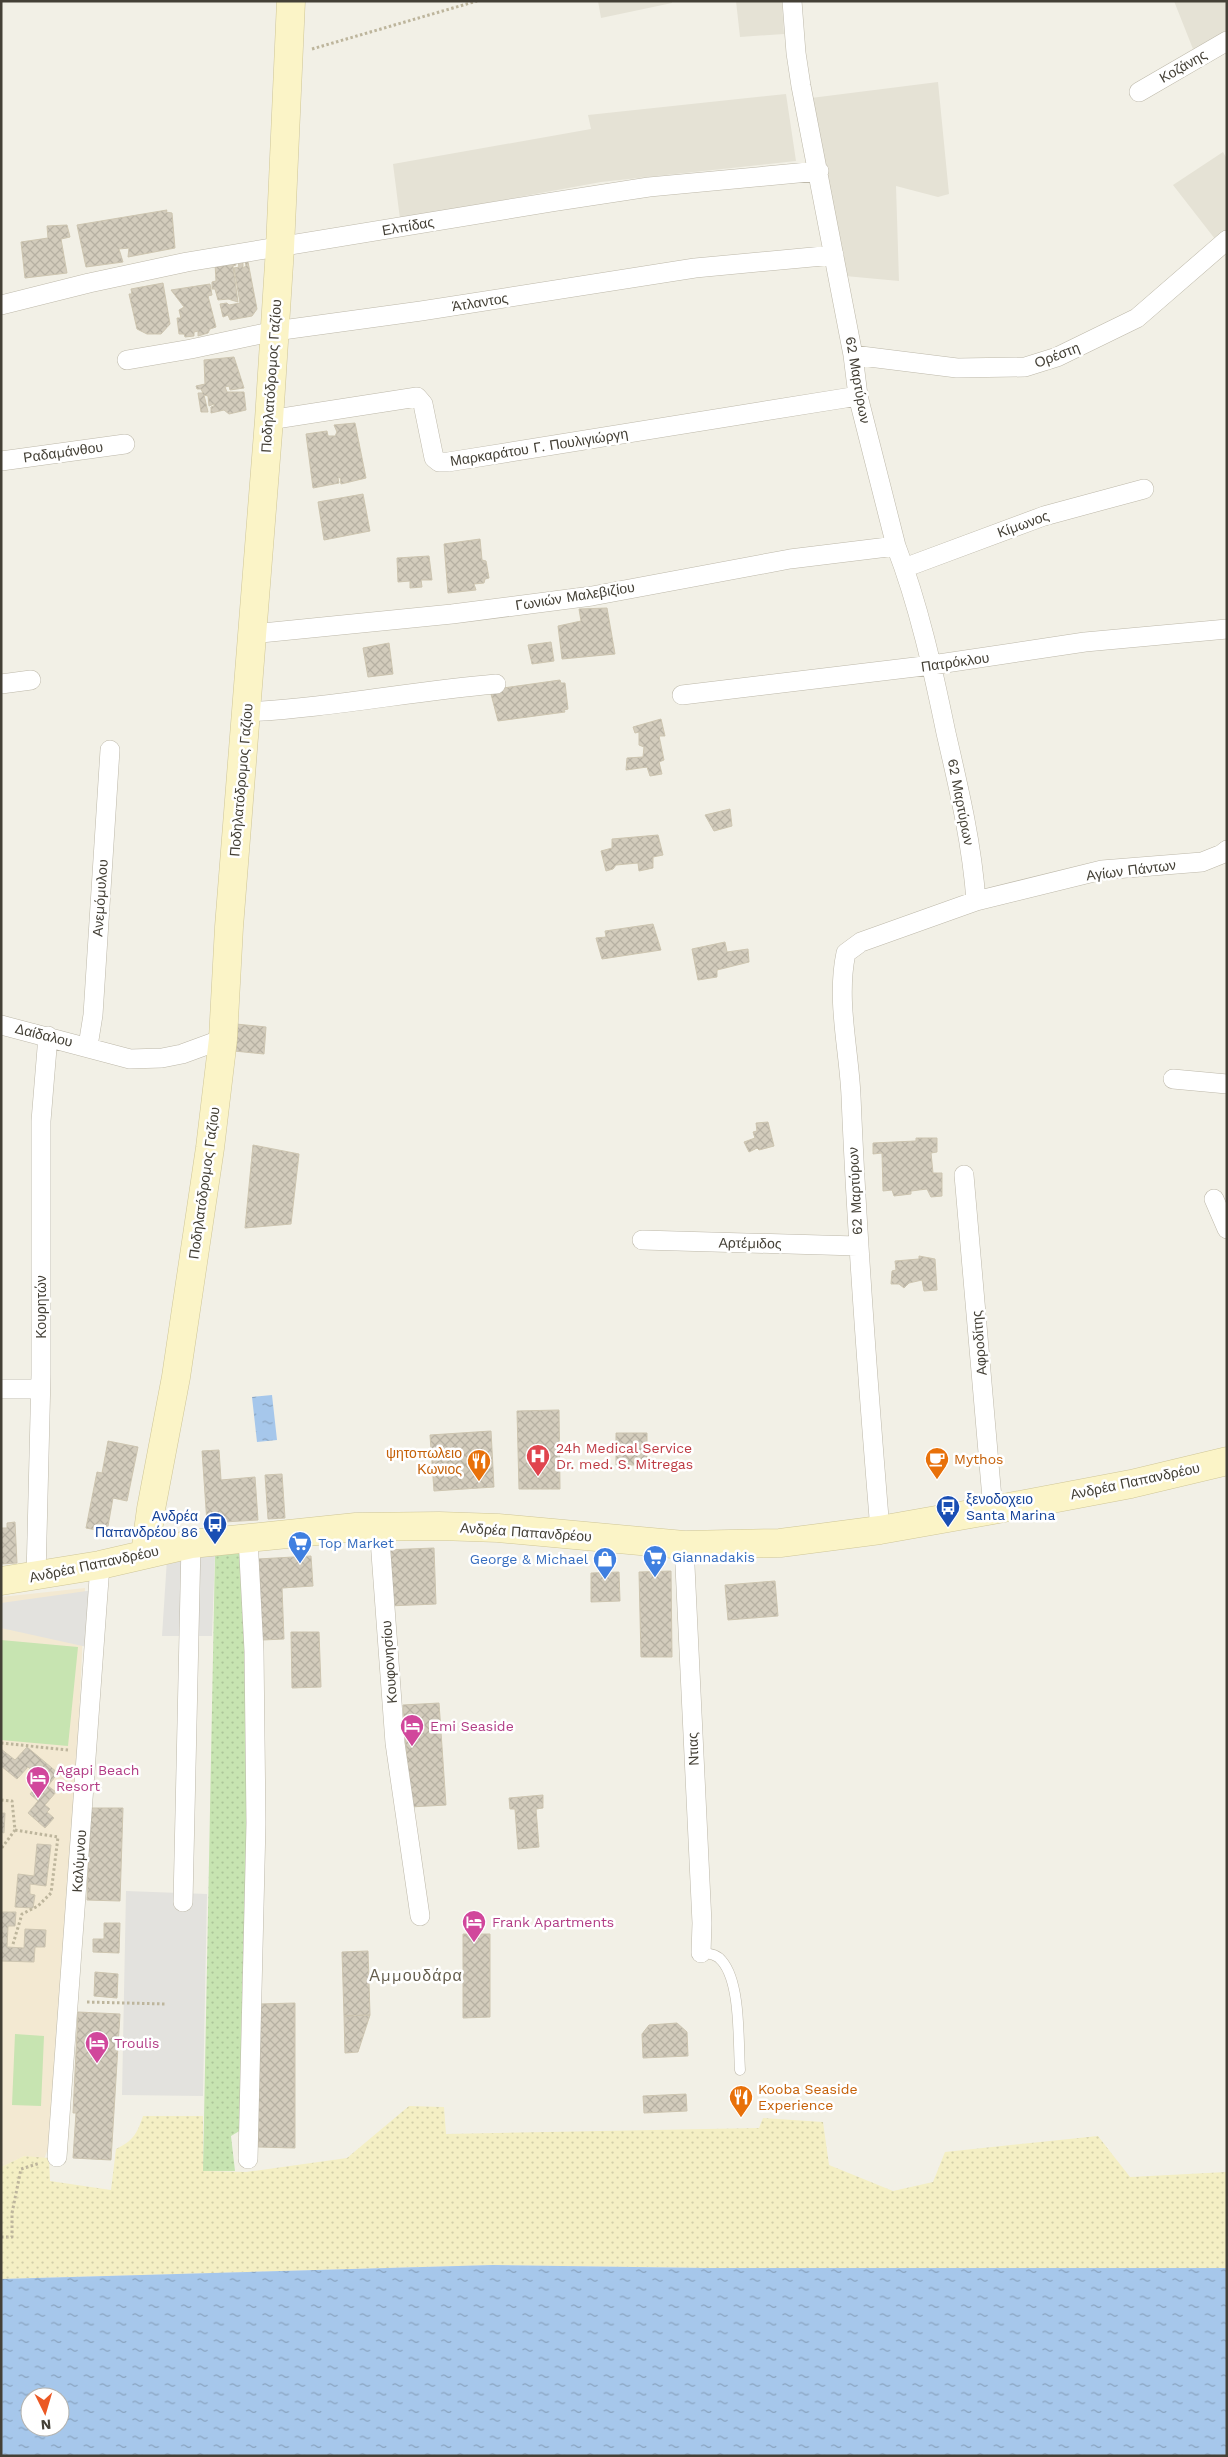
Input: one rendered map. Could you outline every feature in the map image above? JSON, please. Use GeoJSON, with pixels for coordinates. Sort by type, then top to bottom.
{"type":"FeatureCollection","features":[{"type":"Feature","properties":{"kind":"street","name":"Ποδηλατόδρομος Γαζίου"},"geometry":{"type":"LineString","coordinates":[[145,1554],[151,1509],[177,1367],[210,1148],[223,1039],[229,927],[269,420],[280,248],[291,1]]}},
{"type":"Feature","properties":{"kind":"street","name":"62 Μαρτύρων"},"geometry":{"type":"LineString","coordinates":[[792,1],[796,53],[853,354],[858,396],[896,546],[932,666],[965,817],[974,870],[976,901],[861,942],[846,953],[842,971],[842,1000],[850,1071],[858,1246],[880,1530]]}},
{"type":"Feature","properties":{"kind":"street","name":"Κοζάνης"},"geometry":{"type":"LineString","coordinates":[[1139,92],[1227,41]]}},
{"type":"Feature","properties":{"kind":"street","name":"Ελπίδας"},"geometry":{"type":"LineString","coordinates":[[1,305],[89,283],[187,262],[650,187],[819,171]]}},
{"type":"Feature","properties":{"kind":"street","name":"Ορέστη"},"geometry":{"type":"LineString","coordinates":[[853,354],[957,368],[1025,368],[1057,357],[1137,318],[1227,240]]}},
{"type":"Feature","properties":{"kind":"street","name":"Άτλαντος"},"geometry":{"type":"LineString","coordinates":[[127,360],[192,349],[274,331],[421,311],[695,268],[834,255]]}},
{"type":"Feature","properties":{"kind":"street","name":"Μαρκαράτου Γ. Πουλιγιώργη"},"geometry":{"type":"LineString","coordinates":[[269,420],[417,397],[423,404],[434,458],[439,462],[448,462],[858,396]]}},
{"type":"Feature","properties":{"kind":"street","name":"Ραδαμάνθου"},"geometry":{"type":"LineString","coordinates":[[1,461],[126,444]]}},
{"type":"Feature","properties":{"kind":"street","name":"Κίμωνος"},"geometry":{"type":"LineString","coordinates":[[904,568],[1044,516],[1144,489]]}},
{"type":"Feature","properties":{"kind":"street","name":"Γωνιών Μαλεβιζίου"},"geometry":{"type":"LineString","coordinates":[[252,634],[452,614],[592,596],[790,558],[896,546]]}},
{"type":"Feature","properties":{"kind":"street","name":"Πατρόκλου"},"geometry":{"type":"LineString","coordinates":[[682,695],[932,666],[1085,642],[1227,629]]}},
{"type":"Feature","properties":{"kind":"street"},"geometry":{"type":"LineString","coordinates":[[1,684],[31,680]]}},
{"type":"Feature","properties":{"kind":"street"},"geometry":{"type":"LineString","coordinates":[[246,712],[285,710],[403,693],[496,684]]}},
{"type":"Feature","properties":{"kind":"street","name":"Ανεμόμυλου"},"geometry":{"type":"LineString","coordinates":[[88,1046],[93,1015],[110,750]]}},
{"type":"Feature","properties":{"kind":"street","name":"Αγίων Πάντων"},"geometry":{"type":"LineString","coordinates":[[976,901],[1102,870],[1202,862],[1217,857],[1227,850]]}},
{"type":"Feature","properties":{"kind":"street","name":"Δαίδαλου"},"geometry":{"type":"LineString","coordinates":[[1,1025],[88,1046],[116,1056],[145,1059],[182,1054],[223,1039]]}},
{"type":"Feature","properties":{"kind":"street","name":"Κουρητών"},"geometry":{"type":"LineString","coordinates":[[36,1577],[40,1389],[41,1121],[48,1036]]}},
{"type":"Feature","properties":{"kind":"street"},"geometry":{"type":"LineString","coordinates":[[1172,1079],[1227,1084]]}},
{"type":"Feature","properties":{"kind":"street","name":"Αφροδίτης"},"geometry":{"type":"LineString","coordinates":[[964,1175],[993,1510]]}},
{"type":"Feature","properties":{"kind":"street"},"geometry":{"type":"LineString","coordinates":[[1214,1200],[1227,1229]]}},
{"type":"Feature","properties":{"kind":"street","name":"Αρτέμιδος"},"geometry":{"type":"LineString","coordinates":[[642,1240],[858,1246]]}},
{"type":"Feature","properties":{"kind":"street"},"geometry":{"type":"LineString","coordinates":[[1,1389],[40,1389]]}},
{"type":"Feature","properties":{"kind":"street","name":"Ανδρέα Παπανδρέου"},"geometry":{"type":"LineString","coordinates":[[1,1581],[36,1577],[100,1565],[191,1544],[378,1526],[498,1528],[684,1545],[780,1543],[880,1530],[993,1510],[1131,1484],[1227,1461]]}},
{"type":"Feature","properties":{"kind":"street","name":"Κουφονησίου"},"geometry":{"type":"LineString","coordinates":[[378,1526],[395,1743],[420,1916]]}},
{"type":"Feature","properties":{"kind":"street"},"geometry":{"type":"LineString","coordinates":[[248,1538],[254,1660],[256,1823],[248,2159]]}},
{"type":"Feature","properties":{"kind":"street"},"geometry":{"type":"LineString","coordinates":[[184,1902],[191,1544]]}},
{"type":"Feature","properties":{"kind":"street","name":"Ντιας"},"geometry":{"type":"LineString","coordinates":[[684,1545],[702,1923],[701,1952]]}},
{"type":"Feature","properties":{"kind":"street","name":"Καλύμνου"},"geometry":{"type":"LineString","coordinates":[[57,2157],[100,1565]]}},
{"type":"Feature","properties":{"kind":"lane"},"geometry":{"type":"LineString","coordinates":[[701,1952],[711,1953],[722,1960],[731,1977],[740,2070]]}},
{"type":"Feature","properties":{"kind":"path"},"geometry":{"type":"LineString","coordinates":[[289,55],[477,1]]}},
{"type":"Feature","properties":{"kind":"path"},"geometry":{"type":"LineString","coordinates":[[1,1743],[74,1751]]}},
{"type":"Feature","properties":{"kind":"path"},"geometry":{"type":"LineString","coordinates":[[1,1800],[12,1801],[15,1830],[1,1848]]}},
{"type":"Feature","properties":{"kind":"path"},"geometry":{"type":"LineString","coordinates":[[15,1830],[66,1838]]}},
{"type":"Feature","properties":{"kind":"path"},"geometry":{"type":"LineString","coordinates":[[13,1944],[22,1914],[38,1906],[51,1894],[58,1837]]}},
{"type":"Feature","properties":{"kind":"path"},"geometry":{"type":"LineString","coordinates":[[69,2001],[166,2004]]}},
{"type":"Feature","properties":{"kind":"path"},"geometry":{"type":"LineString","coordinates":[[1,2237],[12,2236],[12,2213],[21,2168]]}},
{"type":"Feature","properties":{"kind":"shaded area"},"geometry":{"type":"Polygon","coordinates":[[[598,1],[672,1],[672,3],[601,18],[598,1]]]}},
{"type":"Feature","properties":{"kind":"shaded area"},"geometry":{"type":"Polygon","coordinates":[[[736,1],[782,1],[784,34],[740,37],[736,1]]]}},
{"type":"Feature","properties":{"kind":"shaded area"},"geometry":{"type":"Polygon","coordinates":[[[1174,1],[1227,1],[1227,30],[1193,49],[1174,1]]]}},
{"type":"Feature","properties":{"kind":"shaded area"},"geometry":{"type":"Polygon","coordinates":[[[938,82],[949,194],[938,197],[896,186],[899,281],[845,276],[811,98],[938,82]]]}},
{"type":"Feature","properties":{"kind":"shaded area"},"geometry":{"type":"Polygon","coordinates":[[[786,94],[796,161],[601,182],[400,219],[393,164],[591,129],[588,115],[786,94]]]}},
{"type":"Feature","properties":{"kind":"shaded area"},"geometry":{"type":"Polygon","coordinates":[[[1223,152],[1227,159],[1227,231],[1215,239],[1173,185],[1223,152]]]}},
{"type":"Feature","properties":{"kind":"shaded area"},"geometry":{"type":"Polygon","coordinates":[[[215,1552],[212,1636],[162,1636],[167,1559],[215,1552]]]}},
{"type":"Feature","properties":{"kind":"shaded area","name":"Agapi Beach Resort"},"geometry":{"type":"Polygon","coordinates":[[[85,1588],[66,2000],[54,2134],[44,2159],[24,2156],[1,2167],[1,1597],[85,1588]]]}},
{"type":"Feature","properties":{"kind":"shaded area"},"geometry":{"type":"Polygon","coordinates":[[[94,1590],[87,1647],[1,1628],[1,1603],[94,1590]]]}},
{"type":"Feature","properties":{"kind":"shaded area"},"geometry":{"type":"Polygon","coordinates":[[[126,1891],[207,1894],[203,2096],[122,2095],[126,1891]]]}},
{"type":"Feature","properties":{"kind":"green space"},"geometry":{"type":"Polygon","coordinates":[[[243,1546],[247,1774],[241,2130],[231,2136],[235,2171],[203,2171],[215,1552],[243,1546]]]}},
{"type":"Feature","properties":{"kind":"green space"},"geometry":{"type":"Polygon","coordinates":[[[1,1640],[78,1647],[68,1746],[1,1740],[1,1640]]]}},
{"type":"Feature","properties":{"kind":"green space"},"geometry":{"type":"Polygon","coordinates":[[[15,2034],[44,2036],[41,2106],[12,2105],[15,2034]]]}},
{"type":"Feature","properties":{"kind":"sand"},"geometry":{"type":"Polygon","coordinates":[[[409,2106],[444,2107],[446,2134],[759,2128],[763,2118],[823,2122],[829,2165],[893,2191],[933,2182],[945,2152],[1098,2136],[1130,2177],[1227,2172],[1227,2268],[706,2268],[493,2265],[1,2279],[1,2167],[24,2156],[49,2158],[50,2181],[111,2190],[116,2149],[127,2143],[134,2136],[143,2116],[203,2116],[203,2171],[246,2172],[347,2158],[409,2106]]]}},
{"type":"Feature","properties":{"kind":"water"},"geometry":{"type":"Polygon","coordinates":[[[272,1395],[277,1440],[257,1442],[252,1397],[272,1395]]]}},
{"type":"Feature","properties":{"kind":"water"},"geometry":{"type":"Polygon","coordinates":[[[493,2265],[706,2268],[1227,2268],[1227,2456],[1,2456],[1,2279],[493,2265]]]}},
{"type":"Feature","properties":{"kind":"building"},"geometry":{"type":"Polygon","coordinates":[[[167,210],[166,212],[172,213],[175,248],[128,257],[129,248],[119,249],[123,262],[86,267],[77,225],[167,210]]]}},
{"type":"Feature","properties":{"kind":"building"},"geometry":{"type":"Polygon","coordinates":[[[67,225],[70,237],[61,239],[67,273],[25,278],[21,242],[48,238],[47,226],[67,225]]]}},
{"type":"Feature","properties":{"kind":"building"},"geometry":{"type":"Polygon","coordinates":[[[235,260],[236,265],[233,266],[238,302],[228,299],[218,300],[215,289],[212,289],[212,282],[216,281],[215,263],[235,260]]]}},
{"type":"Feature","properties":{"kind":"building"},"geometry":{"type":"Polygon","coordinates":[[[245,260],[248,262],[257,309],[252,316],[230,320],[228,315],[223,317],[220,304],[240,303],[234,268],[239,267],[238,261],[243,261],[243,268],[246,266],[245,260]]]}},
{"type":"Feature","properties":{"kind":"building"},"geometry":{"type":"Polygon","coordinates":[[[163,283],[170,324],[161,334],[147,334],[137,329],[129,294],[132,294],[131,289],[163,283]]]}},
{"type":"Feature","properties":{"kind":"building"},"geometry":{"type":"Polygon","coordinates":[[[210,284],[212,295],[208,296],[216,327],[210,329],[208,333],[198,336],[198,331],[194,332],[194,336],[185,337],[184,334],[179,334],[177,318],[181,318],[179,310],[184,307],[171,290],[210,284]]]}},
{"type":"Feature","properties":{"kind":"building"},"geometry":{"type":"Polygon","coordinates":[[[234,357],[244,388],[230,390],[229,386],[225,387],[227,392],[244,392],[246,410],[229,414],[224,410],[211,413],[211,407],[214,404],[209,406],[208,396],[204,395],[208,412],[201,412],[198,393],[203,393],[196,386],[205,384],[204,360],[234,357]]]}},
{"type":"Feature","properties":{"kind":"building"},"geometry":{"type":"Polygon","coordinates":[[[355,423],[366,478],[341,484],[340,477],[338,478],[339,483],[313,488],[306,434],[327,431],[328,436],[335,436],[337,432],[334,425],[355,423]]]}},
{"type":"Feature","properties":{"kind":"building"},"geometry":{"type":"Polygon","coordinates":[[[363,494],[370,531],[324,540],[318,502],[363,494]]]}},
{"type":"Feature","properties":{"kind":"building"},"geometry":{"type":"Polygon","coordinates":[[[480,539],[482,560],[486,561],[489,578],[485,579],[484,583],[474,584],[476,590],[448,593],[444,544],[480,539]]]}},
{"type":"Feature","properties":{"kind":"building"},"geometry":{"type":"Polygon","coordinates":[[[429,556],[432,580],[421,580],[422,587],[410,588],[410,581],[398,582],[397,558],[429,556]]]}},
{"type":"Feature","properties":{"kind":"building"},"geometry":{"type":"Polygon","coordinates":[[[607,608],[615,654],[562,659],[558,626],[581,621],[579,609],[607,608]]]}},
{"type":"Feature","properties":{"kind":"building"},"geometry":{"type":"Polygon","coordinates":[[[551,642],[554,661],[532,664],[528,645],[551,642]]]}},
{"type":"Feature","properties":{"kind":"building"},"geometry":{"type":"Polygon","coordinates":[[[389,643],[393,674],[368,677],[363,648],[389,643]]]}},
{"type":"Feature","properties":{"kind":"building"},"geometry":{"type":"Polygon","coordinates":[[[560,680],[561,683],[565,683],[568,709],[564,710],[565,712],[498,721],[491,694],[496,689],[560,680]]]}},
{"type":"Feature","properties":{"kind":"building"},"geometry":{"type":"Polygon","coordinates":[[[661,719],[665,736],[659,736],[664,760],[659,762],[662,774],[650,776],[647,767],[626,770],[627,758],[643,757],[644,747],[639,745],[639,732],[635,733],[633,727],[661,719]]]}},
{"type":"Feature","properties":{"kind":"building"},"geometry":{"type":"Polygon","coordinates":[[[730,809],[732,826],[714,831],[705,815],[730,809]]]}},
{"type":"Feature","properties":{"kind":"building"},"geometry":{"type":"Polygon","coordinates":[[[658,835],[663,855],[653,857],[653,868],[639,871],[638,863],[616,865],[613,869],[606,871],[601,851],[612,848],[612,839],[658,835]]]}},
{"type":"Feature","properties":{"kind":"building"},"geometry":{"type":"Polygon","coordinates":[[[653,924],[661,950],[602,959],[596,938],[606,937],[605,931],[653,924]]]}},
{"type":"Feature","properties":{"kind":"building"},"geometry":{"type":"Polygon","coordinates":[[[725,942],[727,952],[748,949],[749,962],[717,970],[717,977],[698,980],[692,949],[725,942]]]}},
{"type":"Feature","properties":{"kind":"building"},"geometry":{"type":"Polygon","coordinates":[[[236,1024],[266,1027],[264,1054],[234,1051],[236,1024]]]}},
{"type":"Feature","properties":{"kind":"building"},"geometry":{"type":"Polygon","coordinates":[[[768,1122],[774,1146],[759,1150],[757,1148],[749,1152],[744,1142],[755,1138],[753,1132],[757,1131],[756,1123],[768,1122]]]}},
{"type":"Feature","properties":{"kind":"building"},"geometry":{"type":"Polygon","coordinates":[[[916,1138],[937,1138],[937,1152],[931,1153],[933,1173],[942,1173],[942,1196],[931,1197],[927,1189],[911,1191],[911,1194],[894,1196],[892,1190],[883,1191],[882,1153],[873,1154],[873,1143],[916,1141],[916,1138]]]}},
{"type":"Feature","properties":{"kind":"building"},"geometry":{"type":"Polygon","coordinates":[[[253,1145],[299,1154],[291,1224],[245,1228],[253,1145]]]}},
{"type":"Feature","properties":{"kind":"building"},"geometry":{"type":"Polygon","coordinates":[[[919,1256],[935,1259],[937,1290],[924,1291],[922,1280],[909,1283],[904,1288],[899,1284],[891,1284],[892,1271],[896,1270],[895,1261],[919,1259],[919,1256]]]}},
{"type":"Feature","properties":{"kind":"building"},"geometry":{"type":"Polygon","coordinates":[[[559,1410],[560,1489],[519,1489],[517,1411],[559,1410]]]}},
{"type":"Feature","properties":{"kind":"building"},"geometry":{"type":"Polygon","coordinates":[[[491,1431],[494,1487],[434,1491],[430,1435],[491,1431]]]}},
{"type":"Feature","properties":{"kind":"building"},"geometry":{"type":"Polygon","coordinates":[[[616,1433],[647,1433],[647,1465],[616,1465],[616,1433]]]}},
{"type":"Feature","properties":{"kind":"building"},"geometry":{"type":"Polygon","coordinates":[[[108,1441],[138,1447],[127,1501],[113,1498],[107,1532],[86,1528],[97,1472],[102,1473],[108,1441]]]}},
{"type":"Feature","properties":{"kind":"building"},"geometry":{"type":"Polygon","coordinates":[[[219,1450],[221,1480],[255,1477],[258,1520],[207,1523],[202,1451],[219,1450]]]}},
{"type":"Feature","properties":{"kind":"building"},"geometry":{"type":"Polygon","coordinates":[[[282,1474],[285,1518],[268,1519],[265,1475],[282,1474]]]}},
{"type":"Feature","properties":{"kind":"building"},"geometry":{"type":"Polygon","coordinates":[[[15,1522],[17,1563],[1,1564],[1,1528],[7,1528],[7,1523],[15,1522]]]}},
{"type":"Feature","properties":{"kind":"building"},"geometry":{"type":"Polygon","coordinates":[[[434,1548],[436,1604],[388,1606],[386,1550],[434,1548]]]}},
{"type":"Feature","properties":{"kind":"building"},"geometry":{"type":"Polygon","coordinates":[[[311,1556],[313,1586],[282,1588],[284,1639],[262,1640],[258,1559],[311,1556]]]}},
{"type":"Feature","properties":{"kind":"building"},"geometry":{"type":"Polygon","coordinates":[[[671,1571],[672,1657],[641,1657],[639,1572],[671,1571]]]}},
{"type":"Feature","properties":{"kind":"building"},"geometry":{"type":"Polygon","coordinates":[[[619,1572],[620,1601],[591,1602],[591,1573],[619,1572]]]}},
{"type":"Feature","properties":{"kind":"building"},"geometry":{"type":"Polygon","coordinates":[[[775,1581],[778,1616],[728,1620],[725,1585],[775,1581]]]}},
{"type":"Feature","properties":{"kind":"building"},"geometry":{"type":"Polygon","coordinates":[[[291,1632],[319,1632],[321,1687],[292,1688],[291,1632]]]}},
{"type":"Feature","properties":{"kind":"building"},"geometry":{"type":"Polygon","coordinates":[[[439,1703],[446,1805],[410,1807],[403,1705],[439,1703]]]}},
{"type":"Feature","properties":{"kind":"building"},"geometry":{"type":"Polygon","coordinates":[[[27,1747],[58,1773],[48,1786],[56,1792],[45,1805],[50,1809],[47,1812],[54,1818],[45,1828],[28,1813],[38,1801],[30,1794],[42,1779],[28,1767],[17,1779],[1,1766],[1,1749],[15,1760],[27,1747]]]}},
{"type":"Feature","properties":{"kind":"building"},"geometry":{"type":"Polygon","coordinates":[[[543,1795],[543,1808],[536,1809],[539,1847],[518,1849],[515,1809],[510,1809],[509,1798],[543,1795]]]}},
{"type":"Feature","properties":{"kind":"building"},"geometry":{"type":"Polygon","coordinates":[[[90,1808],[123,1808],[120,1901],[87,1900],[90,1808]]]}},
{"type":"Feature","properties":{"kind":"building"},"geometry":{"type":"Polygon","coordinates":[[[1,1813],[5,1813],[4,1833],[1,1832],[1,1813]]]}},
{"type":"Feature","properties":{"kind":"building"},"geometry":{"type":"Polygon","coordinates":[[[37,1844],[51,1845],[46,1886],[30,1884],[30,1894],[35,1895],[33,1908],[15,1907],[18,1874],[34,1876],[37,1844]]]}},
{"type":"Feature","properties":{"kind":"building"},"geometry":{"type":"Polygon","coordinates":[[[1,1912],[16,1912],[15,1926],[8,1926],[7,1947],[24,1948],[25,1929],[46,1930],[45,1947],[35,1947],[34,1962],[1,1961],[1,1912]]]}},
{"type":"Feature","properties":{"kind":"building"},"geometry":{"type":"Polygon","coordinates":[[[104,1923],[120,1923],[119,1953],[93,1952],[93,1939],[104,1939],[104,1923]]]}},
{"type":"Feature","properties":{"kind":"building"},"geometry":{"type":"Polygon","coordinates":[[[463,1934],[490,1934],[490,2017],[463,2018],[463,1934]]]}},
{"type":"Feature","properties":{"kind":"building"},"geometry":{"type":"Polygon","coordinates":[[[368,1951],[370,2015],[344,2016],[342,1952],[368,1951]]]}},
{"type":"Feature","properties":{"kind":"building"},"geometry":{"type":"Polygon","coordinates":[[[95,1972],[118,1974],[117,1998],[94,1996],[95,1972]]]}},
{"type":"Feature","properties":{"kind":"building"},"geometry":{"type":"Polygon","coordinates":[[[295,2003],[295,2148],[258,2147],[259,2004],[295,2003]]]}},
{"type":"Feature","properties":{"kind":"building","name":"Troulis"},"geometry":{"type":"Polygon","coordinates":[[[78,2012],[120,2014],[111,2160],[73,2158],[76,2113],[73,2113],[78,2012]]]}},
{"type":"Feature","properties":{"kind":"building"},"geometry":{"type":"Polygon","coordinates":[[[370,2015],[358,2052],[345,2053],[344,2016],[370,2015]]]}},
{"type":"Feature","properties":{"kind":"building"},"geometry":{"type":"Polygon","coordinates":[[[677,2023],[687,2032],[688,2056],[643,2058],[642,2034],[649,2025],[677,2023]]]}},
{"type":"Feature","properties":{"kind":"building"},"geometry":{"type":"Polygon","coordinates":[[[686,2094],[687,2111],[644,2113],[643,2096],[686,2094]]]}},
{"type":"Feature","properties":{"kind":"place","name":"24h Medical Service Dr. med. S. Mitregas"},"geometry":{"type":"Point","coordinates":[538,1477]}},
{"type":"Feature","properties":{"kind":"place","name":"Mythos"},"geometry":{"type":"Point","coordinates":[937,1480]}},
{"type":"Feature","properties":{"kind":"place","name":"ψητοπωλειο Κωνιος"},"geometry":{"type":"Point","coordinates":[479,1482]}},
{"type":"Feature","properties":{"kind":"place","name":"ξενοδοχειο Santa Marina"},"geometry":{"type":"Point","coordinates":[948,1528]}},
{"type":"Feature","properties":{"kind":"place","name":"Ανδρέα Παπανδρέου 86"},"geometry":{"type":"Point","coordinates":[215,1545]}},
{"type":"Feature","properties":{"kind":"place","name":"Top Market"},"geometry":{"type":"Point","coordinates":[300,1564]}},
{"type":"Feature","properties":{"kind":"place","name":"Giannadakis"},"geometry":{"type":"Point","coordinates":[655,1578]}},
{"type":"Feature","properties":{"kind":"place","name":"George & Michael"},"geometry":{"type":"Point","coordinates":[605,1580]}},
{"type":"Feature","properties":{"kind":"place","name":"Emi Seaside"},"geometry":{"type":"Point","coordinates":[412,1747]}},
{"type":"Feature","properties":{"kind":"place","name":"Agapi Beach Resort"},"geometry":{"type":"Point","coordinates":[38,1799]}},
{"type":"Feature","properties":{"kind":"place","name":"Frank Apartments"},"geometry":{"type":"Point","coordinates":[474,1943]}},
{"type":"Feature","properties":{"kind":"place","name":"Troulis"},"geometry":{"type":"Point","coordinates":[97,2064]}},
{"type":"Feature","properties":{"kind":"place","name":"Kooba Seaside Experience"},"geometry":{"type":"Point","coordinates":[741,2118]}},
{"type":"Feature","properties":{"kind":"district","name":"Αμμουδάρα"},"geometry":{"type":"Point","coordinates":[416,1975]}}]}
